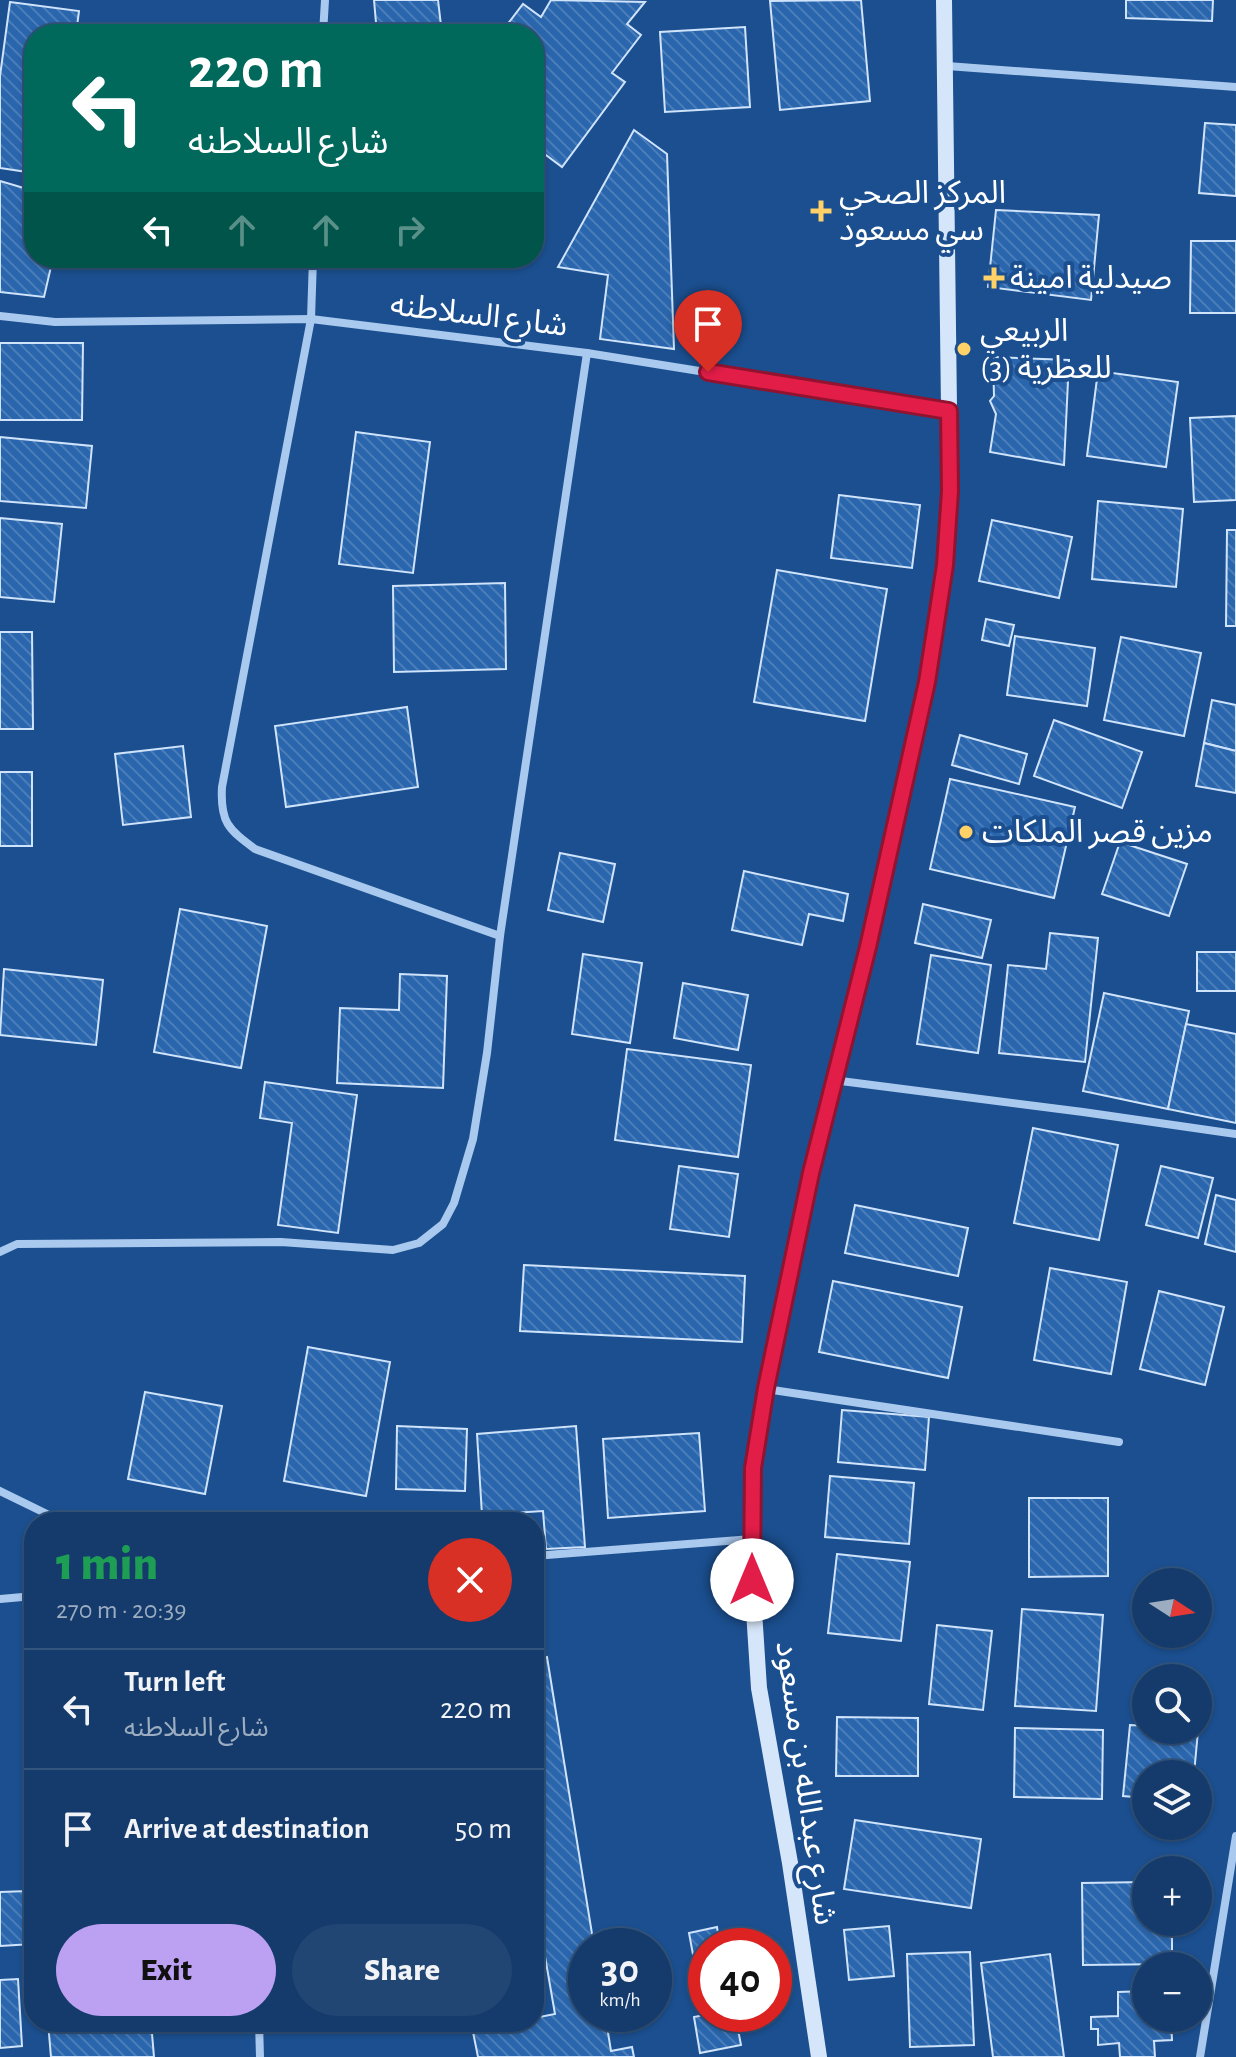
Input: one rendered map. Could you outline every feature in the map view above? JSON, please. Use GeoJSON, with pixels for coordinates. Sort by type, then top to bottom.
{"type":"FeatureCollection","features":[{"type":"Feature","properties":{"kind":"street"},"geometry":{"type":"LineString","coordinates":[[324,24],[325,0]]}},
{"type":"Feature","properties":{"kind":"street","name":"شارع عبدالله بن مسعود"},"geometry":{"type":"LineString","coordinates":[[819,2057],[790,1863],[759,1688],[752,1539],[753,1468],[766,1388],[833,1080],[868,947],[923,707],[945,565],[950,491],[946,1]]}},
{"type":"Feature","properties":{"kind":"street"},"geometry":{"type":"LineString","coordinates":[[947,66],[1236,87]]}},
{"type":"Feature","properties":{"kind":"street"},"geometry":{"type":"LineString","coordinates":[[313,268],[311,319],[220,810],[231,832],[255,849],[500,936]]}},
{"type":"Feature","properties":{"kind":"street","name":"شارع السلاطنه"},"geometry":{"type":"LineString","coordinates":[[0,316],[55,322],[311,319],[587,353],[949,411]]}},
{"type":"Feature","properties":{"kind":"street"},"geometry":{"type":"LineString","coordinates":[[0,1252],[17,1244],[281,1242],[393,1250],[419,1243],[443,1224],[454,1203],[473,1139],[487,1053],[500,936],[587,353]]}},
{"type":"Feature","properties":{"kind":"street"},"geometry":{"type":"LineString","coordinates":[[833,1080],[1236,1134]]}},
{"type":"Feature","properties":{"kind":"street"},"geometry":{"type":"LineString","coordinates":[[766,1388],[1119,1442]]}},
{"type":"Feature","properties":{"kind":"street"},"geometry":{"type":"LineString","coordinates":[[0,1491],[43,1512]]}},
{"type":"Feature","properties":{"kind":"street"},"geometry":{"type":"LineString","coordinates":[[544,1555],[752,1539]]}},
{"type":"Feature","properties":{"kind":"street"},"geometry":{"type":"LineString","coordinates":[[0,1599],[24,1597]]}},
{"type":"Feature","properties":{"kind":"street"},"geometry":{"type":"LineString","coordinates":[[1200,2057],[1236,1839]]}},
{"type":"Feature","properties":{"kind":"street"},"geometry":{"type":"LineString","coordinates":[[259,2032],[260,2057]]}},
{"type":"Feature","properties":{"kind":"building"},"geometry":{"type":"Polygon","coordinates":[[[374,0],[438,0],[441,24],[376,24],[374,0]]]}},
{"type":"Feature","properties":{"kind":"building"},"geometry":{"type":"Polygon","coordinates":[[[551,0],[645,2],[627,24],[641,35],[612,73],[625,82],[562,167],[544,154],[544,24],[508,24],[523,4],[541,17],[551,0]]]}},
{"type":"Feature","properties":{"kind":"building"},"geometry":{"type":"Polygon","coordinates":[[[861,0],[870,101],[780,110],[770,1],[861,0]]]}},
{"type":"Feature","properties":{"kind":"building"},"geometry":{"type":"Polygon","coordinates":[[[1126,0],[1213,0],[1212,21],[1126,18],[1126,0]]]}},
{"type":"Feature","properties":{"kind":"building"},"geometry":{"type":"Polygon","coordinates":[[[10,2],[79,11],[77,24],[24,24],[24,172],[0,168],[0,76],[10,2]]]}},
{"type":"Feature","properties":{"kind":"building"},"geometry":{"type":"Polygon","coordinates":[[[745,27],[750,107],[665,112],[660,32],[745,27]]]}},
{"type":"Feature","properties":{"kind":"building"},"geometry":{"type":"Polygon","coordinates":[[[1205,123],[1236,125],[1236,196],[1199,193],[1205,123]]]}},
{"type":"Feature","properties":{"kind":"building"},"geometry":{"type":"Polygon","coordinates":[[[634,130],[667,154],[674,349],[600,339],[608,275],[558,267],[634,130]]]}},
{"type":"Feature","properties":{"kind":"building"},"geometry":{"type":"Polygon","coordinates":[[[0,181],[24,188],[24,268],[51,268],[44,297],[0,292],[0,181]]]}},
{"type":"Feature","properties":{"kind":"building"},"geometry":{"type":"Polygon","coordinates":[[[996,210],[1099,215],[1091,300],[988,287],[996,210]]]}},
{"type":"Feature","properties":{"kind":"building"},"geometry":{"type":"Polygon","coordinates":[[[1191,241],[1236,241],[1236,313],[1190,313],[1191,241]]]}},
{"type":"Feature","properties":{"kind":"building"},"geometry":{"type":"Polygon","coordinates":[[[0,343],[83,343],[82,420],[0,420],[0,343]]]}},
{"type":"Feature","properties":{"kind":"building"},"geometry":{"type":"Polygon","coordinates":[[[993,357],[1069,360],[1064,465],[990,452],[996,414],[990,401],[994,396],[993,357]]]}},
{"type":"Feature","properties":{"kind":"building"},"geometry":{"type":"Polygon","coordinates":[[[1098,371],[1178,382],[1166,467],[1087,456],[1098,371]]]}},
{"type":"Feature","properties":{"kind":"building"},"geometry":{"type":"Polygon","coordinates":[[[1236,416],[1236,500],[1194,502],[1190,418],[1236,416]]]}},
{"type":"Feature","properties":{"kind":"building"},"geometry":{"type":"Polygon","coordinates":[[[356,432],[430,442],[413,573],[339,564],[356,432]]]}},
{"type":"Feature","properties":{"kind":"building"},"geometry":{"type":"Polygon","coordinates":[[[0,437],[92,446],[86,508],[0,501],[0,437]]]}},
{"type":"Feature","properties":{"kind":"building"},"geometry":{"type":"Polygon","coordinates":[[[839,495],[920,505],[912,568],[831,558],[839,495]]]}},
{"type":"Feature","properties":{"kind":"building"},"geometry":{"type":"Polygon","coordinates":[[[1098,501],[1183,509],[1176,587],[1092,579],[1098,501]]]}},
{"type":"Feature","properties":{"kind":"building"},"geometry":{"type":"Polygon","coordinates":[[[0,518],[62,524],[54,602],[0,597],[0,518]]]}},
{"type":"Feature","properties":{"kind":"building"},"geometry":{"type":"Polygon","coordinates":[[[992,520],[1072,537],[1059,598],[979,581],[992,520]]]}},
{"type":"Feature","properties":{"kind":"building"},"geometry":{"type":"Polygon","coordinates":[[[1227,530],[1236,530],[1236,626],[1226,626],[1227,530]]]}},
{"type":"Feature","properties":{"kind":"building"},"geometry":{"type":"Polygon","coordinates":[[[777,570],[887,589],[865,721],[754,702],[777,570]]]}},
{"type":"Feature","properties":{"kind":"building"},"geometry":{"type":"Polygon","coordinates":[[[505,583],[506,669],[394,672],[393,586],[505,583]]]}},
{"type":"Feature","properties":{"kind":"building"},"geometry":{"type":"Polygon","coordinates":[[[986,619],[1014,625],[1009,646],[982,640],[986,619]]]}},
{"type":"Feature","properties":{"kind":"building"},"geometry":{"type":"Polygon","coordinates":[[[0,632],[32,632],[33,729],[0,729],[0,632]]]}},
{"type":"Feature","properties":{"kind":"building"},"geometry":{"type":"Polygon","coordinates":[[[1015,636],[1095,648],[1087,706],[1007,695],[1015,636]]]}},
{"type":"Feature","properties":{"kind":"building"},"geometry":{"type":"Polygon","coordinates":[[[1121,637],[1201,653],[1184,736],[1104,720],[1121,637]]]}},
{"type":"Feature","properties":{"kind":"building"},"geometry":{"type":"Polygon","coordinates":[[[1212,700],[1236,705],[1236,751],[1204,743],[1212,700]]]}},
{"type":"Feature","properties":{"kind":"building"},"geometry":{"type":"Polygon","coordinates":[[[407,707],[418,787],[286,807],[275,726],[407,707]]]}},
{"type":"Feature","properties":{"kind":"building"},"geometry":{"type":"Polygon","coordinates":[[[1054,720],[1142,752],[1122,808],[1034,776],[1054,720]]]}},
{"type":"Feature","properties":{"kind":"building"},"geometry":{"type":"Polygon","coordinates":[[[960,735],[1027,754],[1019,784],[952,765],[960,735]]]}},
{"type":"Feature","properties":{"kind":"building"},"geometry":{"type":"Polygon","coordinates":[[[1204,743],[1236,751],[1236,793],[1196,786],[1204,743]]]}},
{"type":"Feature","properties":{"kind":"building"},"geometry":{"type":"Polygon","coordinates":[[[183,746],[191,817],[123,825],[115,754],[183,746]]]}},
{"type":"Feature","properties":{"kind":"building"},"geometry":{"type":"Polygon","coordinates":[[[0,772],[32,772],[32,846],[0,846],[0,772]]]}},
{"type":"Feature","properties":{"kind":"building"},"geometry":{"type":"Polygon","coordinates":[[[950,779],[1075,807],[1054,898],[930,869],[950,779]]]}},
{"type":"Feature","properties":{"kind":"building"},"geometry":{"type":"Polygon","coordinates":[[[1120,842],[1187,864],[1169,916],[1102,894],[1120,842]]]}},
{"type":"Feature","properties":{"kind":"building"},"geometry":{"type":"Polygon","coordinates":[[[560,853],[615,864],[603,922],[548,910],[560,853]]]}},
{"type":"Feature","properties":{"kind":"building"},"geometry":{"type":"Polygon","coordinates":[[[744,871],[848,894],[843,921],[809,914],[802,945],[732,930],[744,871]]]}},
{"type":"Feature","properties":{"kind":"building"},"geometry":{"type":"Polygon","coordinates":[[[923,904],[991,920],[982,958],[915,943],[923,904]]]}},
{"type":"Feature","properties":{"kind":"building"},"geometry":{"type":"Polygon","coordinates":[[[180,909],[267,926],[241,1068],[154,1052],[180,909]]]}},
{"type":"Feature","properties":{"kind":"building"},"geometry":{"type":"Polygon","coordinates":[[[1050,933],[1098,938],[1085,1062],[999,1053],[1008,965],[1046,969],[1050,933]]]}},
{"type":"Feature","properties":{"kind":"building"},"geometry":{"type":"Polygon","coordinates":[[[1197,952],[1236,952],[1236,991],[1197,991],[1197,952]]]}},
{"type":"Feature","properties":{"kind":"building"},"geometry":{"type":"Polygon","coordinates":[[[583,954],[642,963],[630,1043],[572,1034],[583,954]]]}},
{"type":"Feature","properties":{"kind":"building"},"geometry":{"type":"Polygon","coordinates":[[[931,955],[991,965],[978,1053],[917,1044],[931,955]]]}},
{"type":"Feature","properties":{"kind":"building"},"geometry":{"type":"Polygon","coordinates":[[[4,969],[103,980],[96,1045],[0,1035],[4,969]]]}},
{"type":"Feature","properties":{"kind":"building"},"geometry":{"type":"Polygon","coordinates":[[[400,974],[447,976],[443,1088],[337,1083],[340,1008],[399,1010],[400,974]]]}},
{"type":"Feature","properties":{"kind":"building"},"geometry":{"type":"Polygon","coordinates":[[[683,983],[748,995],[738,1050],[674,1038],[683,983]]]}},
{"type":"Feature","properties":{"kind":"building"},"geometry":{"type":"Polygon","coordinates":[[[1104,993],[1189,1011],[1168,1109],[1083,1091],[1104,993]]]}},
{"type":"Feature","properties":{"kind":"building"},"geometry":{"type":"Polygon","coordinates":[[[1186,1024],[1236,1034],[1236,1123],[1168,1109],[1186,1024]]]}},
{"type":"Feature","properties":{"kind":"building"},"geometry":{"type":"Polygon","coordinates":[[[627,1049],[751,1065],[738,1157],[615,1140],[627,1049]]]}},
{"type":"Feature","properties":{"kind":"building"},"geometry":{"type":"Polygon","coordinates":[[[265,1082],[357,1095],[338,1233],[278,1225],[292,1123],[260,1118],[265,1082]]]}},
{"type":"Feature","properties":{"kind":"building"},"geometry":{"type":"Polygon","coordinates":[[[1033,1128],[1118,1145],[1099,1240],[1014,1223],[1033,1128]]]}},
{"type":"Feature","properties":{"kind":"building"},"geometry":{"type":"Polygon","coordinates":[[[679,1166],[738,1174],[729,1237],[670,1229],[679,1166]]]}},
{"type":"Feature","properties":{"kind":"building"},"geometry":{"type":"Polygon","coordinates":[[[1161,1166],[1213,1178],[1198,1238],[1146,1225],[1161,1166]]]}},
{"type":"Feature","properties":{"kind":"building"},"geometry":{"type":"Polygon","coordinates":[[[1216,1195],[1236,1200],[1236,1252],[1205,1244],[1216,1195]]]}},
{"type":"Feature","properties":{"kind":"building"},"geometry":{"type":"Polygon","coordinates":[[[855,1205],[968,1228],[958,1276],[845,1253],[855,1205]]]}},
{"type":"Feature","properties":{"kind":"building"},"geometry":{"type":"Polygon","coordinates":[[[524,1265],[745,1276],[742,1342],[520,1331],[524,1265]]]}},
{"type":"Feature","properties":{"kind":"building"},"geometry":{"type":"Polygon","coordinates":[[[1050,1268],[1127,1282],[1111,1374],[1034,1360],[1050,1268]]]}},
{"type":"Feature","properties":{"kind":"building"},"geometry":{"type":"Polygon","coordinates":[[[833,1281],[962,1307],[948,1378],[819,1352],[833,1281]]]}},
{"type":"Feature","properties":{"kind":"building"},"geometry":{"type":"Polygon","coordinates":[[[1159,1291],[1224,1307],[1205,1385],[1140,1369],[1159,1291]]]}},
{"type":"Feature","properties":{"kind":"building"},"geometry":{"type":"Polygon","coordinates":[[[308,1347],[390,1362],[366,1496],[284,1481],[308,1347]]]}},
{"type":"Feature","properties":{"kind":"building"},"geometry":{"type":"Polygon","coordinates":[[[145,1392],[222,1406],[205,1494],[128,1479],[145,1392]]]}},
{"type":"Feature","properties":{"kind":"building"},"geometry":{"type":"Polygon","coordinates":[[[842,1410],[929,1417],[925,1470],[838,1462],[842,1410]]]}},
{"type":"Feature","properties":{"kind":"building"},"geometry":{"type":"Polygon","coordinates":[[[397,1426],[467,1429],[465,1491],[396,1489],[397,1426]]]}},
{"type":"Feature","properties":{"kind":"building"},"geometry":{"type":"Polygon","coordinates":[[[576,1426],[585,1547],[546,1549],[543,1511],[482,1512],[477,1434],[576,1426]]]}},
{"type":"Feature","properties":{"kind":"building"},"geometry":{"type":"Polygon","coordinates":[[[699,1433],[705,1511],[608,1518],[603,1439],[699,1433]]]}},
{"type":"Feature","properties":{"kind":"building"},"geometry":{"type":"Polygon","coordinates":[[[830,1476],[914,1483],[909,1544],[825,1537],[830,1476]]]}},
{"type":"Feature","properties":{"kind":"building"},"geometry":{"type":"Polygon","coordinates":[[[1029,1498],[1108,1498],[1108,1576],[1029,1577],[1029,1498]]]}},
{"type":"Feature","properties":{"kind":"building"},"geometry":{"type":"Polygon","coordinates":[[[837,1554],[910,1562],[901,1641],[828,1633],[837,1554]]]}},
{"type":"Feature","properties":{"kind":"building"},"geometry":{"type":"Polygon","coordinates":[[[1022,1609],[1103,1615],[1096,1711],[1015,1706],[1022,1609]]]}},
{"type":"Feature","properties":{"kind":"building"},"geometry":{"type":"Polygon","coordinates":[[[937,1625],[992,1631],[983,1710],[929,1704],[937,1625]]]}},
{"type":"Feature","properties":{"kind":"building"},"geometry":{"type":"Polygon","coordinates":[[[547,1657],[591,1928],[568,1928],[568,2032],[608,2032],[611,2051],[632,2047],[634,2057],[478,2057],[473,2032],[544,2032],[544,2016],[555,2014],[544,1951],[544,1658],[547,1657]]]}},
{"type":"Feature","properties":{"kind":"building"},"geometry":{"type":"Polygon","coordinates":[[[837,1717],[918,1718],[918,1776],[836,1776],[837,1717]]]}},
{"type":"Feature","properties":{"kind":"building"},"geometry":{"type":"Polygon","coordinates":[[[1130,1725],[1132,1744],[1197,1744],[1195,1760],[1132,1760],[1132,1797],[1123,1796],[1130,1725]]]}},
{"type":"Feature","properties":{"kind":"building"},"geometry":{"type":"Polygon","coordinates":[[[1015,1728],[1103,1730],[1102,1799],[1014,1797],[1015,1728]]]}},
{"type":"Feature","properties":{"kind":"building"},"geometry":{"type":"Polygon","coordinates":[[[855,1820],[981,1839],[971,1908],[844,1889],[855,1820]]]}},
{"type":"Feature","properties":{"kind":"building"},"geometry":{"type":"Polygon","coordinates":[[[1132,1882],[1132,1936],[1172,1936],[1172,1952],[1132,1952],[1132,1964],[1083,1965],[1082,1883],[1132,1882]]]}},
{"type":"Feature","properties":{"kind":"building"},"geometry":{"type":"Polygon","coordinates":[[[24,1891],[24,1944],[0,1946],[0,1892],[24,1891]]]}},
{"type":"Feature","properties":{"kind":"building"},"geometry":{"type":"Polygon","coordinates":[[[889,1926],[894,1976],[849,1980],[844,1930],[889,1926]]]}},
{"type":"Feature","properties":{"kind":"building"},"geometry":{"type":"Polygon","coordinates":[[[970,1952],[974,2045],[910,2047],[907,1954],[970,1952]]]}},
{"type":"Feature","properties":{"kind":"building"},"geometry":{"type":"Polygon","coordinates":[[[1050,1954],[1064,2057],[993,2057],[981,1963],[1050,1954]]]}},
{"type":"Feature","properties":{"kind":"building"},"geometry":{"type":"Polygon","coordinates":[[[18,1979],[22,2046],[0,2048],[0,1980],[18,1979]]]}},
{"type":"Feature","properties":{"kind":"building"},"geometry":{"type":"Polygon","coordinates":[[[1118,1992],[1132,1992],[1132,2032],[1172,2032],[1172,2040],[1154,2041],[1155,2057],[1120,2057],[1119,2043],[1098,2045],[1098,2029],[1091,2029],[1091,2017],[1118,2016],[1118,1992]]]}},
{"type":"Feature","properties":{"kind":"building"},"geometry":{"type":"Polygon","coordinates":[[[49,2032],[152,2032],[154,2057],[51,2057],[49,2032]]]}},
{"type":"Feature","properties":{"kind":"building"},"geometry":{"type":"Polygon","coordinates":[[[696,2032],[738,2032],[741,2045],[700,2053],[696,2032]]]}},
{"type":"Feature","properties":{"kind":"place","name":"المركز الصحي سي مسعود"},"geometry":{"type":"Point","coordinates":[821,211]}},
{"type":"Feature","properties":{"kind":"place","name":"صيدلية امينة"},"geometry":{"type":"Point","coordinates":[994,278]}},
{"type":"Feature","properties":{"kind":"place","name":"الربيعي (3) للعطرية"},"geometry":{"type":"Point","coordinates":[964,349]}},
{"type":"Feature","properties":{"kind":"place","name":"مزين قصر الملكات"},"geometry":{"type":"Point","coordinates":[966,832]}},
{"type":"Feature","properties":{"kind":"route"},"geometry":{"type":"LineString","coordinates":[[708,372],[949,411],[950,491],[945,565],[936,630],[923,707],[868,947],[811,1173],[766,1388],[753,1468],[752,1580]]}}]}
